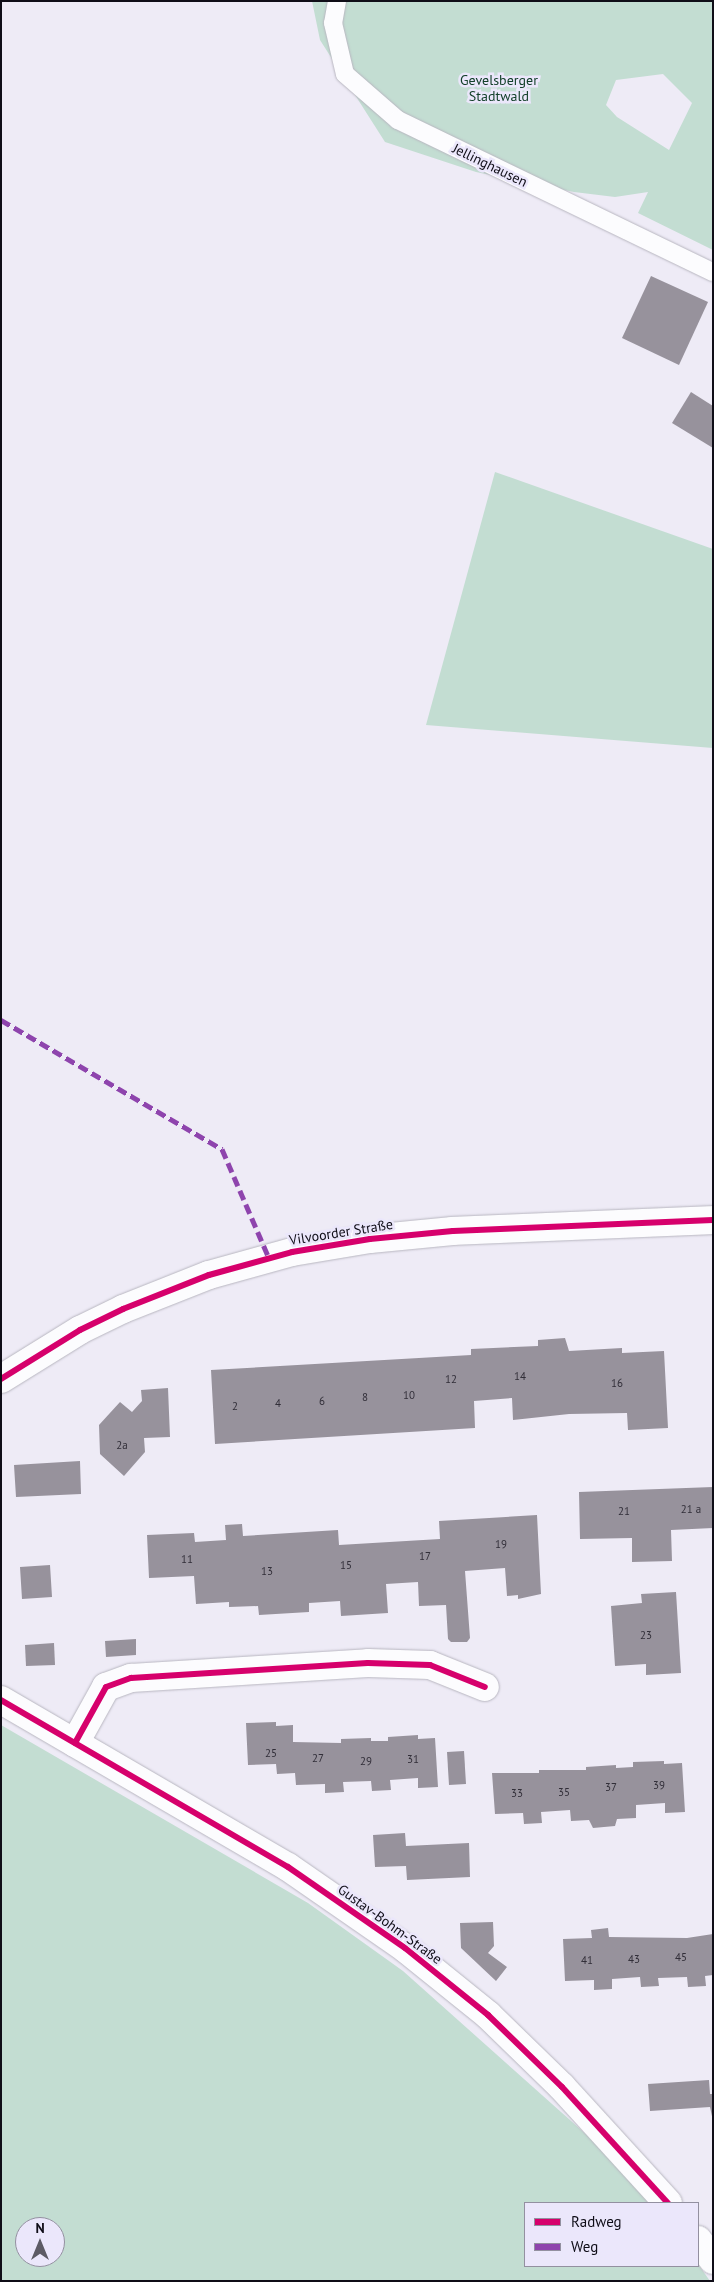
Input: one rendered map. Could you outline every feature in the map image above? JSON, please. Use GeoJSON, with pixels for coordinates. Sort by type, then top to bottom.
{"type":"FeatureCollection","features":[{"type":"Feature","properties":{"kind":"street","name":"Vilvoorder Straße"},"geometry":{"type":"LineString","coordinates":[[1,1379],[72,1335],[123,1309],[209,1275],[292,1252],[370,1239],[453,1231],[713,1220]]}},
{"type":"Feature","properties":{"kind":"street"},"geometry":{"type":"LineString","coordinates":[[75,1743],[106,1687],[131,1678],[368,1663],[430,1665],[485,1688]]}},
{"type":"Feature","properties":{"kind":"street","name":"Gustav-Bohm-Straße"},"geometry":{"type":"LineString","coordinates":[[1,1700],[288,1868],[405,1948],[488,2016],[522,2048],[667,2202]]}},
{"type":"Feature","properties":{"kind":"street"},"geometry":{"type":"LineString","coordinates":[[699,2241],[713,2260]]}},
{"type":"Feature","properties":{"kind":"lane","name":"Jellinghausen"},"geometry":{"type":"LineString","coordinates":[[337,1],[333,22],[345,74],[398,120],[713,272]]}},
{"type":"Feature","properties":{"kind":"green space","name":"Gevelsberger Stadtwald"},"geometry":{"type":"Polygon","coordinates":[[[312,1],[713,1],[713,250],[638,213],[648,192],[615,197],[574,192],[476,172],[385,142],[320,40],[312,1]],[[663,74],[616,80],[606,105],[617,117],[669,150],[692,103],[663,74]]]}},
{"type":"Feature","properties":{"kind":"green space"},"geometry":{"type":"Polygon","coordinates":[[[495,472],[713,549],[713,748],[426,725],[495,472]]]}},
{"type":"Feature","properties":{"kind":"green space"},"geometry":{"type":"Polygon","coordinates":[[[1,1725],[308,1903],[403,1971],[644,2186],[655,2202],[524,2202],[524,2267],[699,2267],[699,2265],[710,2281],[1,2281],[1,1725]]]}},
{"type":"Feature","properties":{"kind":"building"},"geometry":{"type":"Polygon","coordinates":[[[651,276],[708,302],[679,365],[622,338],[651,276]]]}},
{"type":"Feature","properties":{"kind":"building"},"geometry":{"type":"Polygon","coordinates":[[[691,392],[713,406],[713,448],[672,423],[691,392]]]}},
{"type":"Feature","properties":{"kind":"building"},"geometry":{"type":"Polygon","coordinates":[[[565,1338],[569,1351],[622,1348],[622,1353],[664,1351],[668,1428],[628,1430],[627,1413],[569,1414],[513,1420],[512,1398],[474,1401],[475,1428],[215,1444],[211,1370],[471,1355],[471,1349],[538,1346],[538,1340],[565,1338]]]}},
{"type":"Feature","properties":{"kind":"building"},"geometry":{"type":"Polygon","coordinates":[[[168,1388],[170,1437],[144,1438],[145,1452],[124,1476],[100,1454],[99,1425],[120,1402],[132,1412],[142,1401],[141,1390],[168,1388]]]}},
{"type":"Feature","properties":{"kind":"building"},"geometry":{"type":"Polygon","coordinates":[[[80,1461],[81,1494],[16,1497],[14,1465],[80,1461]]]}},
{"type":"Feature","properties":{"kind":"building"},"geometry":{"type":"Polygon","coordinates":[[[713,1487],[713,1528],[671,1530],[672,1561],[632,1562],[632,1538],[580,1539],[579,1492],[713,1487]]]}},
{"type":"Feature","properties":{"kind":"building"},"geometry":{"type":"Polygon","coordinates":[[[537,1515],[541,1594],[518,1599],[518,1595],[507,1596],[505,1568],[465,1571],[470,1638],[467,1642],[451,1642],[448,1639],[446,1605],[419,1606],[418,1582],[386,1584],[388,1613],[341,1616],[340,1601],[309,1603],[309,1612],[259,1615],[258,1606],[229,1607],[229,1602],[196,1604],[194,1576],[149,1578],[147,1535],[194,1533],[195,1542],[226,1540],[225,1525],[242,1524],[243,1536],[338,1530],[339,1545],[440,1539],[439,1521],[537,1515]]]}},
{"type":"Feature","properties":{"kind":"building"},"geometry":{"type":"Polygon","coordinates":[[[50,1565],[52,1597],[22,1599],[20,1567],[50,1565]]]}},
{"type":"Feature","properties":{"kind":"building"},"geometry":{"type":"Polygon","coordinates":[[[676,1592],[681,1673],[646,1675],[646,1664],[615,1666],[611,1606],[642,1603],[641,1594],[676,1592]]]}},
{"type":"Feature","properties":{"kind":"building"},"geometry":{"type":"Polygon","coordinates":[[[136,1639],[136,1655],[106,1657],[105,1641],[136,1639]]]}},
{"type":"Feature","properties":{"kind":"building"},"geometry":{"type":"Polygon","coordinates":[[[54,1643],[55,1665],[26,1666],[25,1645],[54,1643]]]}},
{"type":"Feature","properties":{"kind":"building"},"geometry":{"type":"Polygon","coordinates":[[[276,1722],[276,1726],[293,1725],[293,1742],[341,1743],[341,1739],[371,1738],[371,1741],[388,1741],[388,1737],[418,1735],[418,1739],[435,1738],[438,1787],[418,1788],[418,1778],[390,1780],[391,1790],[372,1791],[371,1781],[343,1782],[344,1792],[325,1793],[325,1784],[296,1785],[295,1773],[277,1774],[276,1764],[248,1765],[246,1723],[276,1722]]]}},
{"type":"Feature","properties":{"kind":"building"},"geometry":{"type":"Polygon","coordinates":[[[464,1751],[466,1784],[449,1785],[447,1752],[464,1751]]]}},
{"type":"Feature","properties":{"kind":"building"},"geometry":{"type":"Polygon","coordinates":[[[664,1761],[664,1764],[682,1763],[685,1812],[665,1813],[665,1803],[636,1805],[636,1818],[617,1819],[615,1826],[593,1828],[589,1820],[571,1821],[570,1810],[541,1812],[542,1823],[524,1824],[523,1813],[495,1814],[492,1773],[586,1770],[586,1767],[616,1765],[616,1768],[633,1767],[633,1762],[664,1761]]]}},
{"type":"Feature","properties":{"kind":"building"},"geometry":{"type":"Polygon","coordinates":[[[405,1833],[406,1846],[469,1843],[470,1877],[407,1880],[406,1866],[375,1867],[373,1835],[405,1833]]]}},
{"type":"Feature","properties":{"kind":"building"},"geometry":{"type":"Polygon","coordinates":[[[493,1922],[494,1946],[488,1953],[507,1967],[496,1981],[461,1948],[460,1923],[493,1922]]]}},
{"type":"Feature","properties":{"kind":"building"},"geometry":{"type":"Polygon","coordinates":[[[608,1928],[609,1937],[687,1938],[713,1934],[713,1975],[705,1976],[706,1986],[688,1987],[687,1977],[658,1978],[659,1986],[641,1987],[640,1977],[612,1979],[612,1989],[594,1990],[594,1980],[565,1981],[563,1939],[592,1938],[591,1930],[608,1928]]]}},
{"type":"Feature","properties":{"kind":"building"},"geometry":{"type":"Polygon","coordinates":[[[709,2080],[710,2094],[713,2094],[713,2121],[710,2107],[650,2111],[648,2084],[709,2080]]]}},
{"type":"Feature","properties":{"kind":"marked path"},"geometry":{"type":"LineString","coordinates":[[1,1020],[222,1149],[269,1258]]}},
{"type":"Feature","properties":{"kind":"cycle path"},"geometry":{"type":"LineString","coordinates":[[1,1379],[80,1330],[123,1309],[209,1275],[292,1252],[370,1239],[453,1231],[713,1220]]}},
{"type":"Feature","properties":{"kind":"cycle path"},"geometry":{"type":"LineString","coordinates":[[75,1743],[106,1687],[131,1678],[368,1663],[430,1665],[485,1687]]}},
{"type":"Feature","properties":{"kind":"cycle path"},"geometry":{"type":"LineString","coordinates":[[1,1700],[288,1867],[405,1948],[488,2015],[562,2087],[667,2202]]}}]}
